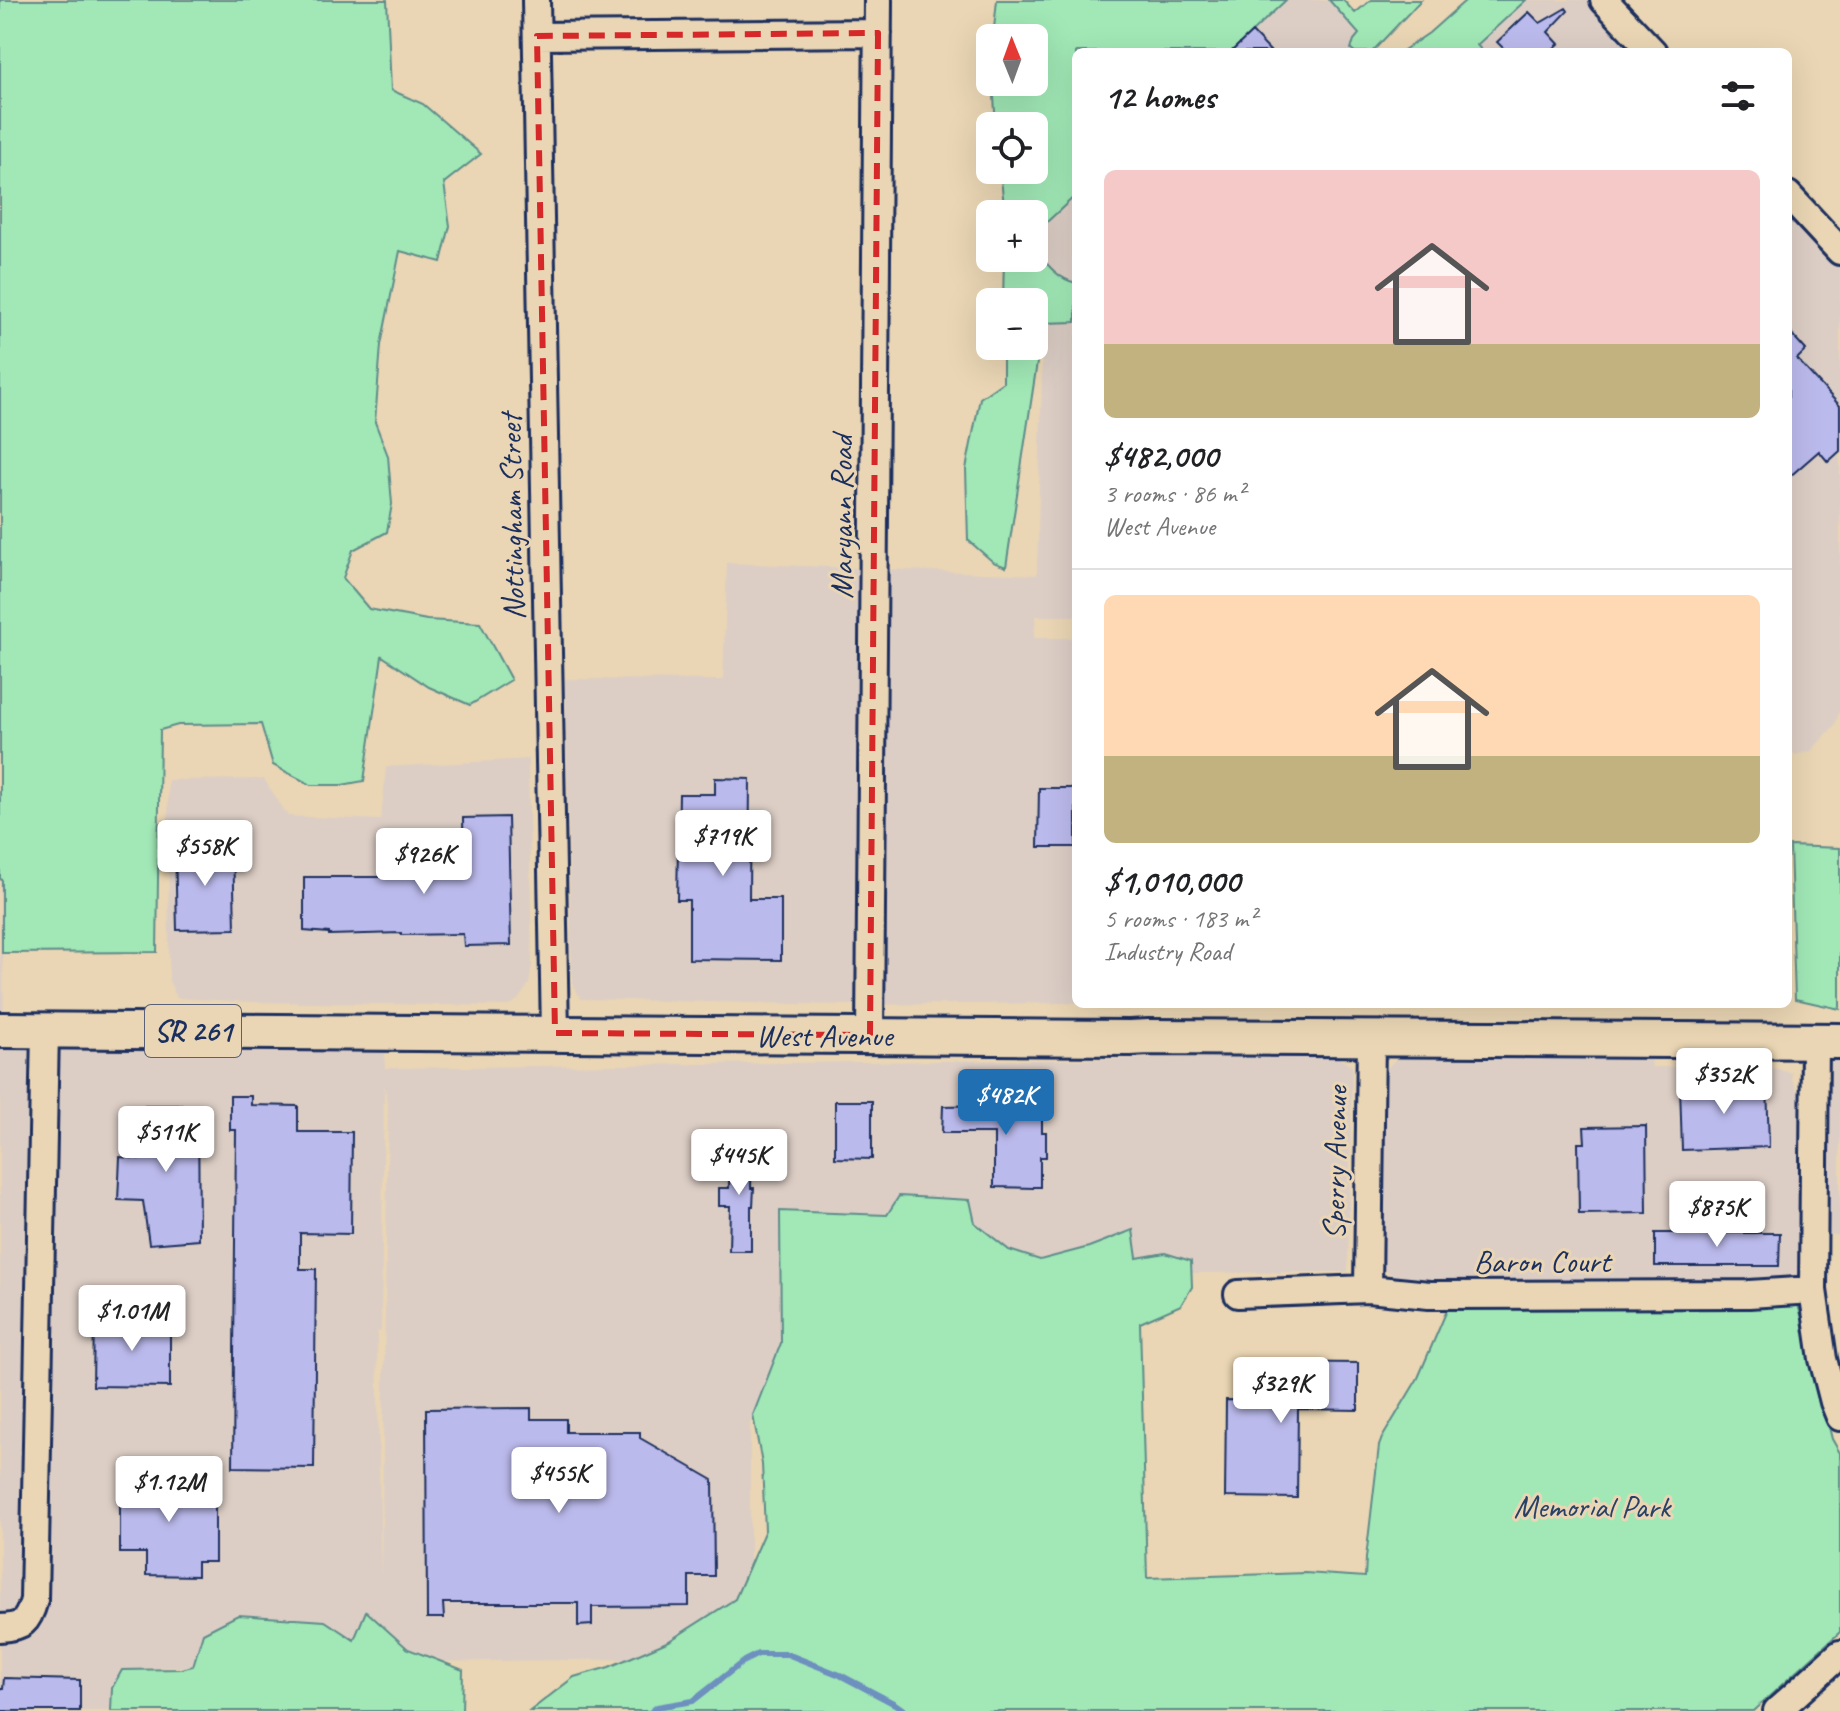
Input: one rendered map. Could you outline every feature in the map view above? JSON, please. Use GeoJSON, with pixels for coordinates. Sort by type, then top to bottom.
{"type":"FeatureCollection","features":[{"type":"Feature","properties":{"kind":"main road","name":"West Avenue"},"geometry":{"type":"LineString","coordinates":[[0,1030],[1827,1041]]}},
{"type":"Feature","properties":{"kind":"street","name":"Nottingham Street"},"geometry":{"type":"LineString","coordinates":[[536,0],[555,1033]]}},
{"type":"Feature","properties":{"kind":"street","name":"Maryann Road"},"geometry":{"type":"LineString","coordinates":[[870,1035],[878,0]]}},
{"type":"Feature","properties":{"kind":"street"},"geometry":{"type":"LineString","coordinates":[[1604,0],[1649,48]]}},
{"type":"Feature","properties":{"kind":"street"},"geometry":{"type":"LineString","coordinates":[[537,36],[878,33]]}},
{"type":"Feature","properties":{"kind":"street"},"geometry":{"type":"LineString","coordinates":[[1792,199],[1840,251]]}},
{"type":"Feature","properties":{"kind":"street"},"geometry":{"type":"LineString","coordinates":[[0,1628],[21,1625],[30,1614],[34,1600],[45,1030]]}},
{"type":"Feature","properties":{"kind":"street","name":"Sperry Avenue"},"geometry":{"type":"LineString","coordinates":[[1368,1289],[1371,1038]]}},
{"type":"Feature","properties":{"kind":"street"},"geometry":{"type":"LineString","coordinates":[[1827,1041],[1813,1290],[1823,1359],[1840,1417]]}},
{"type":"Feature","properties":{"kind":"street","name":"Baron Court"},"geometry":{"type":"LineString","coordinates":[[1238,1294],[1368,1289],[1429,1295],[1749,1294],[1813,1290]]}},
{"type":"Feature","properties":{"kind":"street"},"geometry":{"type":"LineString","coordinates":[[1777,1711],[1840,1654]]}},
{"type":"Feature","properties":{"kind":"highlighted area"},"geometry":{"type":"Polygon","coordinates":[[[878,33],[870,1035],[555,1033],[537,36],[878,33]]]}},
{"type":"Feature","properties":{"kind":"shaded area"},"geometry":{"type":"Polygon","coordinates":[[[1286,0],[1329,0],[1359,34],[1351,48],[1235,48],[1286,0]]]}},
{"type":"Feature","properties":{"kind":"shaded area"},"geometry":{"type":"Polygon","coordinates":[[[1466,0],[1592,0],[1639,48],[1407,48],[1466,0]]]}},
{"type":"Feature","properties":{"kind":"shaded area"},"geometry":{"type":"Polygon","coordinates":[[[1072,199],[1072,282],[1065,281],[1048,266],[1048,221],[1072,199]]]}},
{"type":"Feature","properties":{"kind":"shaded area"},"geometry":{"type":"Polygon","coordinates":[[[1792,207],[1840,259],[1840,710],[1835,725],[1811,751],[1795,755],[1792,751],[1792,207]]]}},
{"type":"Feature","properties":{"kind":"shaded area"},"geometry":{"type":"Polygon","coordinates":[[[1048,322],[1072,322],[1072,616],[1036,616],[1034,638],[1072,638],[1072,1003],[842,1005],[581,999],[572,983],[565,679],[723,680],[727,563],[1037,575],[1042,360],[1048,360],[1048,322]]]}},
{"type":"Feature","properties":{"kind":"shaded area"},"geometry":{"type":"Polygon","coordinates":[[[528,759],[532,965],[529,984],[518,1000],[508,1006],[177,998],[169,981],[168,780],[264,779],[288,816],[381,820],[386,767],[528,759]]]}},
{"type":"Feature","properties":{"kind":"shaded area"},"geometry":{"type":"Polygon","coordinates":[[[0,879],[4,1029],[385,1032],[385,1068],[1335,1056],[1352,1066],[1348,1272],[1191,1273],[1191,1261],[1137,1259],[1133,1230],[1089,1247],[1040,1260],[1009,1250],[975,1223],[970,1200],[900,1196],[888,1215],[780,1211],[781,1343],[750,1424],[750,1574],[735,1615],[641,1659],[427,1662],[394,1653],[366,1612],[355,1640],[203,1633],[193,1666],[122,1670],[112,1688],[111,1711],[0,1711],[0,879]],[[384,1086],[381,1331],[377,1332],[381,1580],[388,1104],[384,1086]]]}},
{"type":"Feature","properties":{"kind":"shaded area"},"geometry":{"type":"Polygon","coordinates":[[[1815,1041],[1840,1041],[1840,1235],[1814,1235],[1815,1041]]]}},
{"type":"Feature","properties":{"kind":"shaded area"},"geometry":{"type":"Polygon","coordinates":[[[1405,1057],[1651,1057],[1652,1067],[1769,1067],[1792,1073],[1799,1094],[1799,1159],[1813,1290],[1398,1281],[1378,1263],[1381,1081],[1385,1070],[1395,1060],[1405,1057]]]}},
{"type":"Feature","properties":{"kind":"green space"},"geometry":{"type":"Polygon","coordinates":[[[0,0],[387,0],[391,90],[423,104],[481,154],[444,183],[450,226],[441,262],[400,251],[381,345],[375,422],[388,456],[392,504],[387,532],[353,550],[343,578],[369,609],[427,620],[480,623],[511,680],[470,705],[429,687],[382,656],[364,781],[342,785],[311,785],[273,765],[261,724],[178,725],[160,730],[157,952],[2,953],[0,0]]]}},
{"type":"Feature","properties":{"kind":"green space"},"geometry":{"type":"Polygon","coordinates":[[[997,0],[1286,0],[1235,48],[1072,48],[1072,199],[1048,221],[1048,200],[1003,200],[1002,184],[1048,184],[1048,112],[995,112],[994,96],[1048,96],[1048,24],[994,24],[997,0]]]}},
{"type":"Feature","properties":{"kind":"green space"},"geometry":{"type":"Polygon","coordinates":[[[1329,0],[1343,0],[1355,13],[1371,0],[1421,0],[1376,48],[1351,48],[1359,34],[1329,0]]]}},
{"type":"Feature","properties":{"kind":"green space"},"geometry":{"type":"Polygon","coordinates":[[[1466,0],[1526,0],[1477,45],[1480,48],[1407,48],[1466,0]]]}},
{"type":"Feature","properties":{"kind":"green space"},"geometry":{"type":"Polygon","coordinates":[[[1048,265],[1072,282],[1072,322],[1048,323],[1048,288],[1003,288],[1004,272],[1048,272],[1048,265]]]}},
{"type":"Feature","properties":{"kind":"green space"},"geometry":{"type":"Polygon","coordinates":[[[1003,360],[1037,360],[1006,567],[993,562],[968,540],[966,469],[980,398],[1003,382],[1003,360]]]}},
{"type":"Feature","properties":{"kind":"green space"},"geometry":{"type":"Polygon","coordinates":[[[1792,846],[1840,848],[1840,1009],[1795,999],[1792,846]]]}},
{"type":"Feature","properties":{"kind":"green space","name":"Memorial Park"},"geometry":{"type":"Polygon","coordinates":[[[899,1196],[970,1200],[975,1223],[1009,1250],[1040,1260],[1089,1247],[1133,1230],[1137,1258],[1165,1253],[1191,1261],[1192,1287],[1181,1305],[1140,1323],[1147,1578],[1305,1573],[1365,1577],[1379,1446],[1418,1378],[1450,1303],[1797,1302],[1832,1439],[1840,1453],[1840,1632],[1753,1711],[530,1711],[574,1677],[609,1667],[669,1641],[735,1599],[765,1530],[762,1464],[753,1415],[781,1343],[780,1211],[887,1215],[899,1196]]]}},
{"type":"Feature","properties":{"kind":"green space"},"geometry":{"type":"Polygon","coordinates":[[[366,1611],[408,1649],[463,1670],[462,1711],[111,1711],[112,1688],[122,1670],[193,1666],[203,1633],[238,1615],[325,1621],[354,1640],[366,1611]]]}},
{"type":"Feature","properties":{"kind":"building"},"geometry":{"type":"Polygon","coordinates":[[[1566,8],[1568,11],[1548,32],[1559,44],[1554,48],[1503,48],[1497,42],[1529,12],[1540,23],[1566,8]]]}},
{"type":"Feature","properties":{"kind":"building"},"geometry":{"type":"Polygon","coordinates":[[[1252,32],[1267,48],[1235,48],[1252,32]]]}},
{"type":"Feature","properties":{"kind":"building"},"geometry":{"type":"Polygon","coordinates":[[[1792,334],[1806,350],[1797,359],[1840,406],[1840,451],[1828,462],[1819,451],[1792,475],[1792,334]]]}},
{"type":"Feature","properties":{"kind":"building"},"geometry":{"type":"Polygon","coordinates":[[[715,778],[750,779],[749,899],[781,899],[781,960],[689,959],[689,900],[677,900],[679,794],[715,794],[715,778]]]}},
{"type":"Feature","properties":{"kind":"building"},"geometry":{"type":"Polygon","coordinates":[[[1039,788],[1072,788],[1072,847],[1038,847],[1039,788]]]}},
{"type":"Feature","properties":{"kind":"building"},"geometry":{"type":"Polygon","coordinates":[[[508,817],[511,945],[464,946],[463,934],[329,935],[304,931],[304,877],[464,877],[463,818],[508,817]]]}},
{"type":"Feature","properties":{"kind":"building"},"geometry":{"type":"Polygon","coordinates":[[[233,845],[235,929],[177,930],[175,846],[233,845]]]}},
{"type":"Feature","properties":{"kind":"building"},"geometry":{"type":"Polygon","coordinates":[[[1767,1083],[1769,1147],[1682,1150],[1680,1086],[1767,1083]]]}},
{"type":"Feature","properties":{"kind":"building"},"geometry":{"type":"Polygon","coordinates":[[[230,1096],[251,1096],[251,1105],[298,1106],[298,1132],[352,1132],[351,1234],[300,1233],[300,1269],[316,1269],[314,1468],[233,1467],[236,1130],[230,1130],[230,1096]]]}},
{"type":"Feature","properties":{"kind":"building"},"geometry":{"type":"Polygon","coordinates":[[[994,1100],[1042,1100],[1046,1157],[1040,1157],[1040,1187],[994,1187],[994,1133],[942,1133],[943,1106],[994,1105],[994,1100]]]}},
{"type":"Feature","properties":{"kind":"building"},"geometry":{"type":"Polygon","coordinates":[[[835,1101],[872,1101],[872,1159],[835,1158],[835,1101]]]}},
{"type":"Feature","properties":{"kind":"building"},"geometry":{"type":"Polygon","coordinates":[[[145,1105],[198,1105],[199,1240],[149,1244],[143,1201],[118,1200],[120,1157],[143,1159],[145,1105]]]}},
{"type":"Feature","properties":{"kind":"building"},"geometry":{"type":"Polygon","coordinates":[[[1646,1126],[1647,1213],[1579,1214],[1578,1143],[1585,1143],[1584,1127],[1646,1126]]]}},
{"type":"Feature","properties":{"kind":"building"},"geometry":{"type":"Polygon","coordinates":[[[730,1144],[752,1145],[751,1188],[754,1188],[751,1251],[729,1251],[730,1206],[719,1206],[719,1188],[729,1188],[730,1144]]]}},
{"type":"Feature","properties":{"kind":"building"},"geometry":{"type":"Polygon","coordinates":[[[1655,1233],[1780,1233],[1779,1266],[1655,1266],[1655,1233]]]}},
{"type":"Feature","properties":{"kind":"building"},"geometry":{"type":"Polygon","coordinates":[[[94,1318],[170,1319],[170,1387],[93,1386],[94,1318]]]}},
{"type":"Feature","properties":{"kind":"building"},"geometry":{"type":"Polygon","coordinates":[[[1266,1362],[1358,1363],[1358,1410],[1298,1409],[1297,1498],[1225,1497],[1226,1400],[1266,1401],[1266,1362]]]}},
{"type":"Feature","properties":{"kind":"building"},"geometry":{"type":"Polygon","coordinates":[[[531,1408],[531,1419],[566,1419],[566,1432],[640,1432],[640,1438],[713,1480],[714,1576],[689,1576],[689,1606],[592,1607],[592,1625],[578,1626],[578,1603],[443,1603],[444,1618],[427,1618],[426,1409],[531,1408]]]}},
{"type":"Feature","properties":{"kind":"building"},"geometry":{"type":"Polygon","coordinates":[[[148,1475],[197,1475],[197,1490],[215,1490],[215,1562],[197,1562],[197,1576],[146,1575],[146,1553],[120,1553],[120,1487],[148,1488],[148,1475]]]}},
{"type":"Feature","properties":{"kind":"building"},"geometry":{"type":"Polygon","coordinates":[[[4,1678],[80,1680],[80,1711],[0,1711],[0,1689],[3,1689],[4,1678]]]}},
{"type":"Feature","properties":{"kind":"waterway"},"geometry":{"type":"LineString","coordinates":[[652,1711],[657,1707],[693,1701],[744,1661],[758,1654],[787,1654],[840,1675],[905,1711]]}}]}
